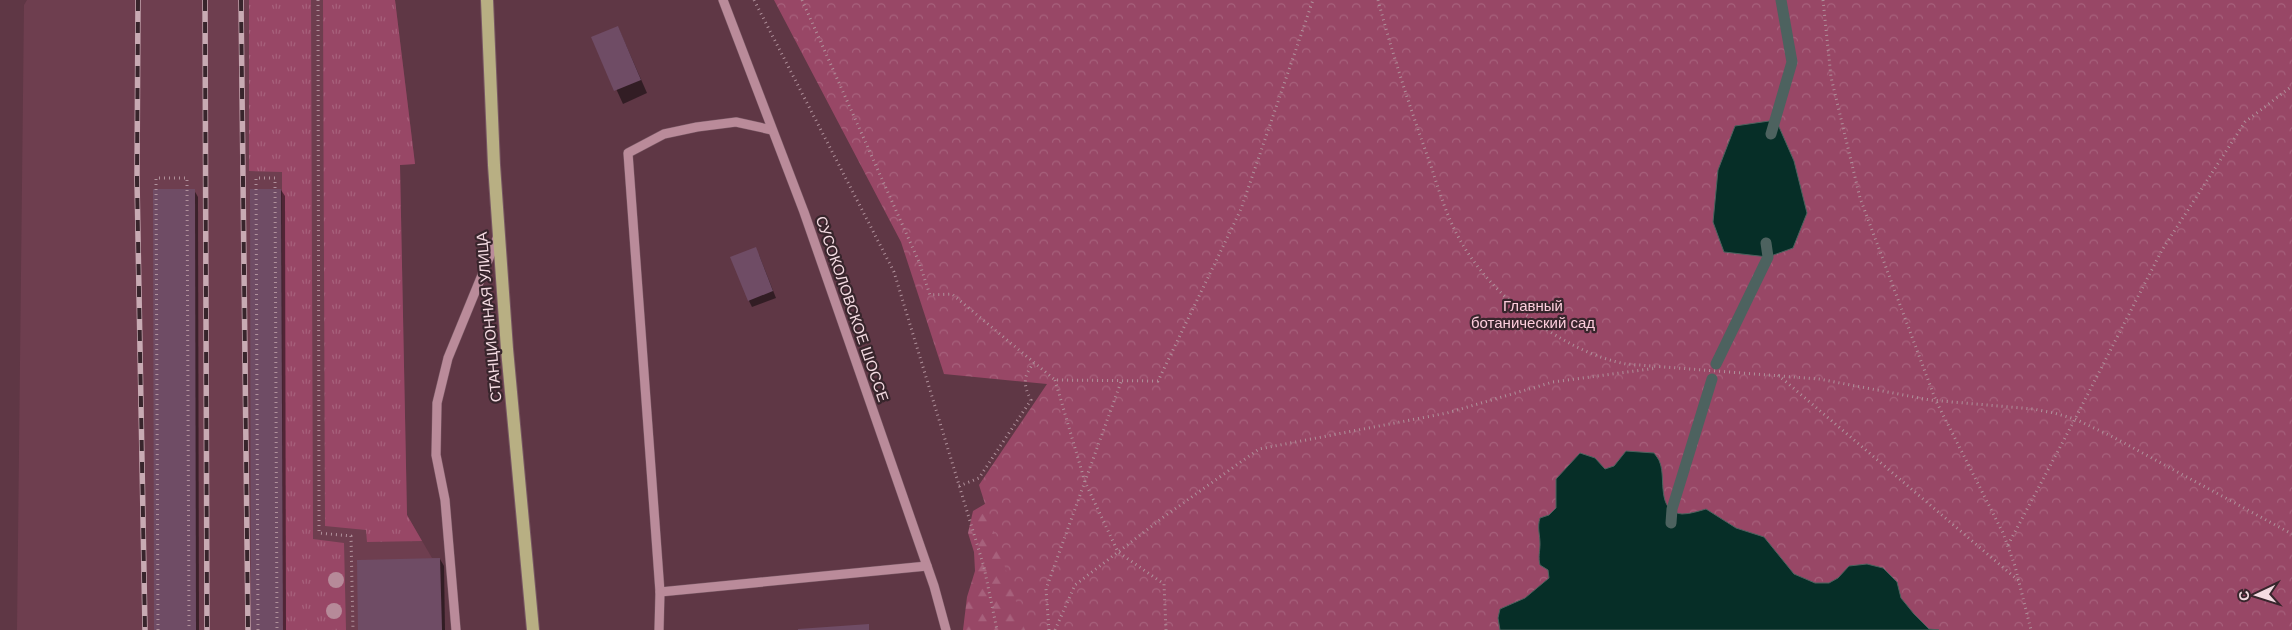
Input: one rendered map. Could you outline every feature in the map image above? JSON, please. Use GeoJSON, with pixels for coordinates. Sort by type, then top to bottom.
{"type":"FeatureCollection","features":[{"type":"Feature","properties":{"kind":"main road","name":"СТАНЦИОННАЯ УЛИЦА"},"geometry":{"type":"LineString","coordinates":[[487,0],[494,165],[507,349],[533,630]]}},
{"type":"Feature","properties":{"kind":"street","name":"СУСОКОЛОВСКОЕ ШОССЕ"},"geometry":{"type":"LineString","coordinates":[[723,0],[804,212],[927,566],[946,630]]}},
{"type":"Feature","properties":{"kind":"street"},"geometry":{"type":"LineString","coordinates":[[659,630],[660,592],[628,153],[664,134],[697,127],[736,122],[772,130]]}},
{"type":"Feature","properties":{"kind":"street"},"geometry":{"type":"LineString","coordinates":[[456,630],[444,500],[436,455],[437,403],[448,358],[499,234]]}},
{"type":"Feature","properties":{"kind":"street"},"geometry":{"type":"LineString","coordinates":[[660,592],[927,566]]}},
{"type":"Feature","properties":{"kind":"path"},"geometry":{"type":"LineString","coordinates":[[318,0],[319,533],[351,536],[352,630]]}},
{"type":"Feature","properties":{"kind":"path"},"geometry":{"type":"LineString","coordinates":[[754,0],[894,272],[984,567],[998,630]]}},
{"type":"Feature","properties":{"kind":"path"},"geometry":{"type":"LineString","coordinates":[[802,0],[919,262],[930,295],[952,294],[1055,380],[1085,482],[1118,552],[1164,584],[1166,630]]}},
{"type":"Feature","properties":{"kind":"path"},"geometry":{"type":"LineString","coordinates":[[1055,380],[1158,381],[1240,209],[1313,0]]}},
{"type":"Feature","properties":{"kind":"path"},"geometry":{"type":"LineString","coordinates":[[1378,0],[1408,101],[1451,222],[1460,240],[1480,271],[1522,310],[1572,344],[1608,360],[1665,367],[1819,379],[1936,401],[2033,409],[2075,419],[2113,437],[2292,534]]}},
{"type":"Feature","properties":{"kind":"path"},"geometry":{"type":"LineString","coordinates":[[1823,0],[1831,77],[1860,198],[1936,401],[1996,516],[2008,545],[2031,630]]}},
{"type":"Feature","properties":{"kind":"path"},"geometry":{"type":"LineString","coordinates":[[2008,545],[2162,250],[2245,122],[2292,86]]}},
{"type":"Feature","properties":{"kind":"path"},"geometry":{"type":"LineString","coordinates":[[158,630],[156,178],[187,178],[189,630]]}},
{"type":"Feature","properties":{"kind":"path"},"geometry":{"type":"LineString","coordinates":[[258,630],[256,178],[275,178],[277,630]]}},
{"type":"Feature","properties":{"kind":"path"},"geometry":{"type":"LineString","coordinates":[[959,486],[979,478],[1031,400],[1026,390],[1026,373],[1034,363]]}},
{"type":"Feature","properties":{"kind":"path"},"geometry":{"type":"LineString","coordinates":[[1054,630],[1075,585],[1258,449],[1447,413],[1553,382],[1665,367]]}},
{"type":"Feature","properties":{"kind":"path"},"geometry":{"type":"LineString","coordinates":[[1778,375],[2018,581]]}},
{"type":"Feature","properties":{"kind":"path"},"geometry":{"type":"LineString","coordinates":[[1049,630],[1046,589],[1121,382]]}},
{"type":"Feature","properties":{"kind":"shaded area"},"geometry":{"type":"Polygon","coordinates":[[[27,0],[395,0],[415,164],[400,165],[407,515],[432,558],[440,558],[442,630],[17,630],[24,5],[27,0]]]}},
{"type":"Feature","properties":{"kind":"shaded area"},"geometry":{"type":"Polygon","coordinates":[[[1776,120],[1794,161],[1807,213],[1793,248],[1768,257],[1724,252],[1713,222],[1718,170],[1735,126],[1776,120]]]}},
{"type":"Feature","properties":{"kind":"shaded area"},"geometry":{"type":"Polygon","coordinates":[[[1626,451],[1654,453],[1662,469],[1665,501],[1674,512],[1685,514],[1706,509],[1736,528],[1764,537],[1794,574],[1815,583],[1829,583],[1838,578],[1849,566],[1867,564],[1883,568],[1897,582],[1901,598],[1914,614],[1929,629],[1939,630],[1500,630],[1498,618],[1500,609],[1525,598],[1549,578],[1548,570],[1540,565],[1539,562],[1539,525],[1540,518],[1549,515],[1556,508],[1556,479],[1580,453],[1595,458],[1605,469],[1614,466],[1626,451]]]}},
{"type":"Feature","properties":{"kind":"green space"},"geometry":{"type":"Polygon","coordinates":[[[249,0],[311,0],[313,539],[344,543],[346,630],[283,630],[282,172],[249,171],[249,0]]]}},
{"type":"Feature","properties":{"kind":"green space"},"geometry":{"type":"Polygon","coordinates":[[[323,0],[395,0],[415,164],[400,165],[407,515],[422,541],[367,542],[366,530],[325,526],[323,0]]]}},
{"type":"Feature","properties":{"kind":"green space","name":"Главный ботанический сад"},"geometry":{"type":"Polygon","coordinates":[[[774,0],[2292,0],[2292,630],[1025,630],[979,485],[1047,384],[944,374],[901,242],[774,0]]]}},
{"type":"Feature","properties":{"kind":"green space"},"geometry":{"type":"Polygon","coordinates":[[[990,501],[1040,630],[963,630],[967,597],[975,571],[974,552],[968,533],[973,511],[990,501]]]}},
{"type":"Feature","properties":{"kind":"building"},"geometry":{"type":"Polygon","coordinates":[[[618,26],[641,80],[614,91],[591,37],[618,26]]]}},
{"type":"Feature","properties":{"kind":"building"},"geometry":{"type":"Polygon","coordinates":[[[153,189],[195,189],[196,630],[154,630],[153,189]]]}},
{"type":"Feature","properties":{"kind":"building"},"geometry":{"type":"Polygon","coordinates":[[[250,189],[281,189],[283,630],[251,630],[250,189]]]}},
{"type":"Feature","properties":{"kind":"building"},"geometry":{"type":"Polygon","coordinates":[[[756,247],[773,291],[748,301],[730,257],[756,247]]]}},
{"type":"Feature","properties":{"kind":"building"},"geometry":{"type":"Polygon","coordinates":[[[440,558],[442,630],[358,630],[357,560],[440,558]]]}},
{"type":"Feature","properties":{"kind":"building"},"geometry":{"type":"Polygon","coordinates":[[[869,624],[869,630],[798,630],[798,629],[869,624]]]}},
{"type":"Feature","properties":{"kind":"waterway"},"geometry":{"type":"LineString","coordinates":[[1771,134],[1792,62],[1781,0]]}},
{"type":"Feature","properties":{"kind":"waterway"},"geometry":{"type":"LineString","coordinates":[[1716,364],[1768,257],[1766,243]]}},
{"type":"Feature","properties":{"kind":"waterway"},"geometry":{"type":"LineString","coordinates":[[1671,523],[1672,509],[1712,379]]}},
{"type":"Feature","properties":{"kind":"railway"},"geometry":{"type":"LineString","coordinates":[[138,0],[137,180],[145,630]]}},
{"type":"Feature","properties":{"kind":"railway"},"geometry":{"type":"LineString","coordinates":[[205,0],[207,630]]}},
{"type":"Feature","properties":{"kind":"railway"},"geometry":{"type":"LineString","coordinates":[[241,0],[248,630]]}}]}
